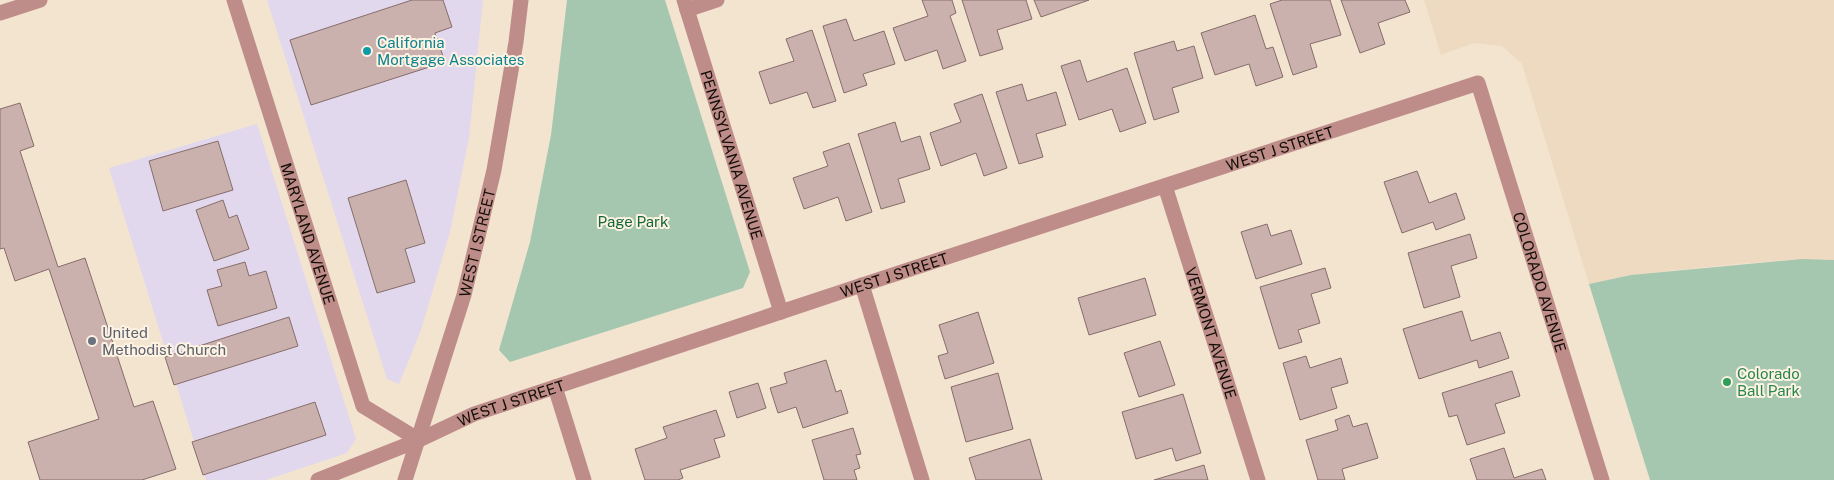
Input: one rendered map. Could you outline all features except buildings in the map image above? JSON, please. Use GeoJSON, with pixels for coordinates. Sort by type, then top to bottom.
{"type":"FeatureCollection","features":[{"type":"Feature","properties":{"kind":"street"},"geometry":{"type":"LineString","coordinates":[[0,13],[40,0]]}},
{"type":"Feature","properties":{"kind":"street","name":"MARYLAND AVENUE"},"geometry":{"type":"LineString","coordinates":[[234,0],[363,406],[419,440]]}},
{"type":"Feature","properties":{"kind":"street","name":"WEST I STREET"},"geometry":{"type":"LineString","coordinates":[[405,480],[464,295],[494,170],[516,42],[521,0]]}},
{"type":"Feature","properties":{"kind":"street"},"geometry":{"type":"LineString","coordinates":[[685,5],[717,0]]}},
{"type":"Feature","properties":{"kind":"street","name":"PENNSYLVANIA AVENUE"},"geometry":{"type":"LineString","coordinates":[[685,5],[781,312]]}},
{"type":"Feature","properties":{"kind":"street","name":"WEST J STREET"},"geometry":{"type":"LineString","coordinates":[[318,480],[419,440],[474,414],[1478,83]]}},
{"type":"Feature","properties":{"kind":"street","name":"COLORADO AVENUE"},"geometry":{"type":"LineString","coordinates":[[1478,83],[1602,480]]}},
{"type":"Feature","properties":{"kind":"street","name":"VERMONT AVENUE"},"geometry":{"type":"LineString","coordinates":[[1165,186],[1258,480]]}},
{"type":"Feature","properties":{"kind":"street"},"geometry":{"type":"LineString","coordinates":[[862,285],[922,480]]}},
{"type":"Feature","properties":{"kind":"street"},"geometry":{"type":"LineString","coordinates":[[555,387],[584,480]]}},
{"type":"Feature","properties":{"kind":"shaded area"},"geometry":{"type":"Polygon","coordinates":[[[267,0],[483,0],[469,138],[450,232],[421,330],[399,384],[387,379],[267,0]]]}},
{"type":"Feature","properties":{"kind":"shaded area"},"geometry":{"type":"Polygon","coordinates":[[[1424,0],[1834,0],[1834,260],[1802,259],[1736,264],[1631,275],[1589,284],[1522,64],[1502,46],[1474,43],[1441,55],[1424,0]]]}},
{"type":"Feature","properties":{"kind":"shaded area"},"geometry":{"type":"Polygon","coordinates":[[[257,124],[356,439],[347,453],[266,480],[206,480],[109,168],[257,124]]]}},
{"type":"Feature","properties":{"kind":"green space","name":"Page Park"},"geometry":{"type":"Polygon","coordinates":[[[567,0],[665,0],[750,272],[743,288],[510,362],[499,350],[530,242],[551,135],[567,0]]]}},
{"type":"Feature","properties":{"kind":"green space","name":"Colorado Ball Park"},"geometry":{"type":"Polygon","coordinates":[[[1802,259],[1834,260],[1834,480],[1650,480],[1589,284],[1631,275],[1802,259]]]}},
{"type":"Feature","properties":{"kind":"place","name":"California Mortgage Associates"},"geometry":{"type":"Point","coordinates":[367,51]}},
{"type":"Feature","properties":{"kind":"place","name":"United Methodist Church"},"geometry":{"type":"Point","coordinates":[92,341]}},
{"type":"Feature","properties":{"kind":"place","name":"Colorado Ball Park"},"geometry":{"type":"Point","coordinates":[1727,382]}}]}
